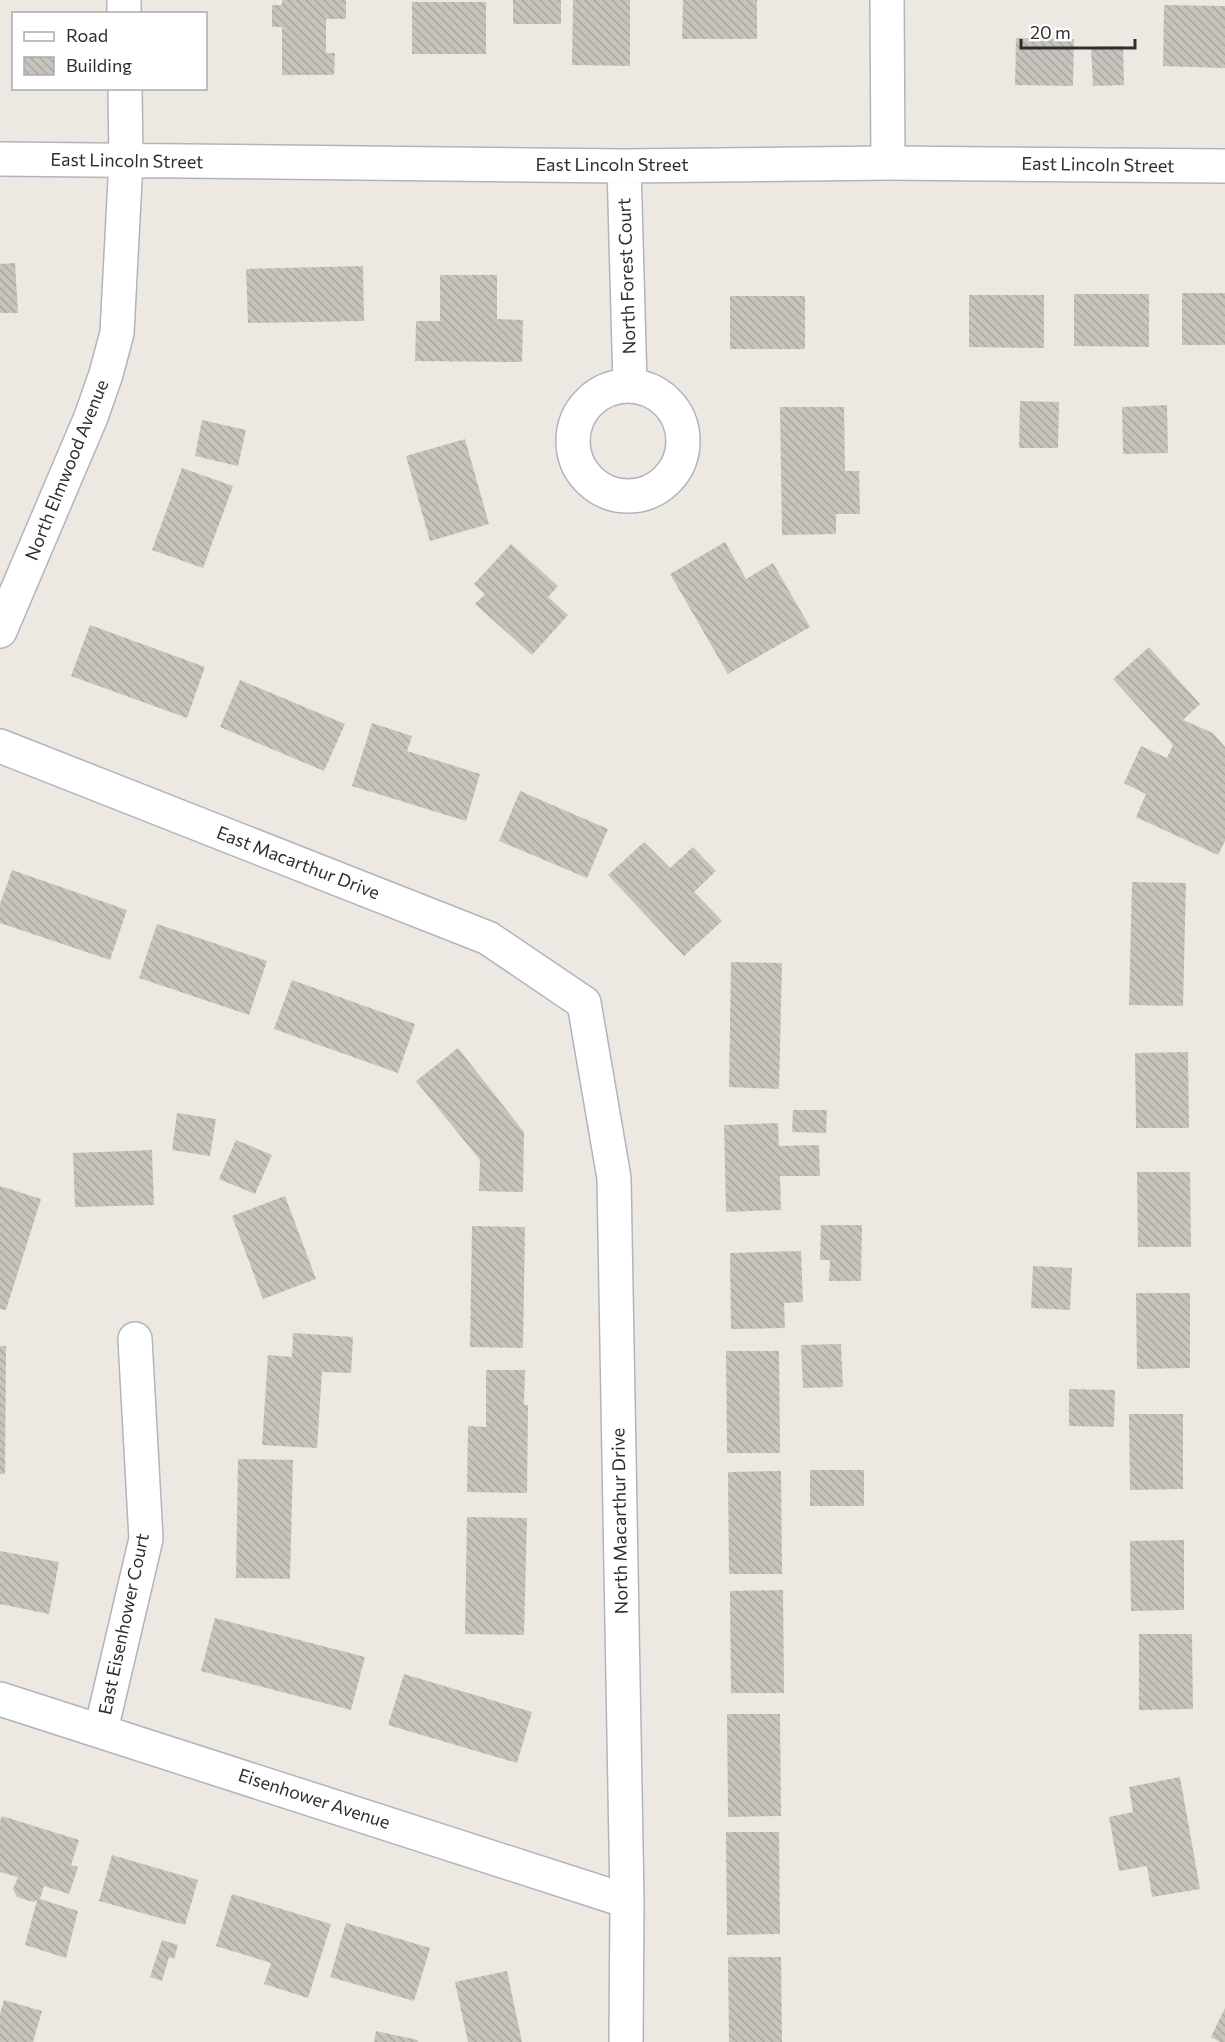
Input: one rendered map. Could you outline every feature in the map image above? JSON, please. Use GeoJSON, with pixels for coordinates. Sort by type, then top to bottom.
{"type":"FeatureCollection","features":[{"type":"Feature","properties":{"kind":"street"},"geometry":{"type":"LineString","coordinates":[[886,0],[888,163]]}},
{"type":"Feature","properties":{"kind":"street","name":"North Elmwood Avenue"},"geometry":{"type":"LineString","coordinates":[[0,631],[91,417],[117,333],[126,161],[125,90]]}},
{"type":"Feature","properties":{"kind":"street","name":"East Lincoln Street"},"geometry":{"type":"LineString","coordinates":[[0,159],[624,166],[888,163],[1225,166]]}},
{"type":"Feature","properties":{"kind":"street","name":"North Forest Court"},"geometry":{"type":"LineString","coordinates":[[624,166],[630,385]]}},
{"type":"Feature","properties":{"kind":"street","name":"East Macarthur Drive"},"geometry":{"type":"LineString","coordinates":[[0,746],[488,938],[584,1003]]}},
{"type":"Feature","properties":{"kind":"street","name":"North Macarthur Drive"},"geometry":{"type":"LineString","coordinates":[[584,1003],[614,1178],[627,1901],[626,2042]]}},
{"type":"Feature","properties":{"kind":"street","name":"East Eisenhower Court"},"geometry":{"type":"LineString","coordinates":[[101,1730],[146,1539],[135,1339]]}},
{"type":"Feature","properties":{"kind":"street","name":"Eisenhower Avenue"},"geometry":{"type":"LineString","coordinates":[[0,1699],[627,1901]]}},
{"type":"Feature","properties":{"kind":"building"},"geometry":{"type":"Polygon","coordinates":[[[282,0],[346,0],[346,19],[326,19],[326,53],[335,53],[334,75],[282,75],[282,27],[272,27],[272,5],[282,5],[282,0]]]}},
{"type":"Feature","properties":{"kind":"building"},"geometry":{"type":"Polygon","coordinates":[[[513,0],[561,0],[561,24],[513,24],[513,0]]]}},
{"type":"Feature","properties":{"kind":"building"},"geometry":{"type":"Polygon","coordinates":[[[573,0],[630,0],[630,66],[572,65],[573,0]]]}},
{"type":"Feature","properties":{"kind":"building"},"geometry":{"type":"Polygon","coordinates":[[[683,0],[757,0],[757,39],[682,39],[683,0]]]}},
{"type":"Feature","properties":{"kind":"building"},"geometry":{"type":"Polygon","coordinates":[[[412,2],[486,2],[486,54],[412,54],[412,2]]]}},
{"type":"Feature","properties":{"kind":"building"},"geometry":{"type":"Polygon","coordinates":[[[1164,5],[1225,6],[1225,68],[1163,66],[1164,5]]]}},
{"type":"Feature","properties":{"kind":"building"},"geometry":{"type":"Polygon","coordinates":[[[1016,38],[1074,39],[1073,86],[1015,85],[1016,38]]]}},
{"type":"Feature","properties":{"kind":"building"},"geometry":{"type":"Polygon","coordinates":[[[1123,46],[1124,85],[1093,86],[1091,47],[1123,46]]]}},
{"type":"Feature","properties":{"kind":"building"},"geometry":{"type":"Polygon","coordinates":[[[15,263],[18,313],[0,313],[0,264],[15,263]]]}},
{"type":"Feature","properties":{"kind":"building"},"geometry":{"type":"Polygon","coordinates":[[[363,266],[364,321],[248,323],[246,269],[363,266]]]}},
{"type":"Feature","properties":{"kind":"building"},"geometry":{"type":"Polygon","coordinates":[[[440,275],[497,275],[497,319],[523,320],[522,362],[415,361],[416,321],[440,321],[440,275]]]}},
{"type":"Feature","properties":{"kind":"building"},"geometry":{"type":"Polygon","coordinates":[[[1182,293],[1225,293],[1225,345],[1182,345],[1182,293]]]}},
{"type":"Feature","properties":{"kind":"building"},"geometry":{"type":"Polygon","coordinates":[[[1074,294],[1149,294],[1149,347],[1074,346],[1074,294]]]}},
{"type":"Feature","properties":{"kind":"building"},"geometry":{"type":"Polygon","coordinates":[[[969,295],[1044,295],[1044,348],[969,347],[969,295]]]}},
{"type":"Feature","properties":{"kind":"building"},"geometry":{"type":"Polygon","coordinates":[[[730,296],[805,296],[805,349],[730,349],[730,296]]]}},
{"type":"Feature","properties":{"kind":"building"},"geometry":{"type":"Polygon","coordinates":[[[1020,401],[1059,402],[1058,448],[1019,448],[1020,401]]]}},
{"type":"Feature","properties":{"kind":"building"},"geometry":{"type":"Polygon","coordinates":[[[1167,405],[1168,453],[1123,454],[1122,407],[1167,405]]]}},
{"type":"Feature","properties":{"kind":"building"},"geometry":{"type":"Polygon","coordinates":[[[780,407],[844,407],[845,471],[859,471],[860,514],[836,514],[836,534],[782,535],[780,407]]]}},
{"type":"Feature","properties":{"kind":"building"},"geometry":{"type":"Polygon","coordinates":[[[202,420],[246,430],[238,466],[195,456],[202,420]]]}},
{"type":"Feature","properties":{"kind":"building"},"geometry":{"type":"Polygon","coordinates":[[[465,439],[489,524],[430,541],[406,456],[465,439]]]}},
{"type":"Feature","properties":{"kind":"building"},"geometry":{"type":"Polygon","coordinates":[[[182,468],[233,486],[203,568],[152,550],[182,468]]]}},
{"type":"Feature","properties":{"kind":"building"},"geometry":{"type":"Polygon","coordinates":[[[725,542],[746,579],[773,563],[810,627],[728,674],[670,574],[725,542]]]}},
{"type":"Feature","properties":{"kind":"building"},"geometry":{"type":"Polygon","coordinates":[[[511,544],[558,586],[548,597],[568,615],[532,655],[475,604],[485,594],[474,584],[511,544]]]}},
{"type":"Feature","properties":{"kind":"building"},"geometry":{"type":"Polygon","coordinates":[[[90,625],[205,667],[187,718],[71,676],[90,625]]]}},
{"type":"Feature","properties":{"kind":"building"},"geometry":{"type":"Polygon","coordinates":[[[1149,647],[1200,704],[1183,720],[1213,733],[1225,747],[1225,841],[1218,855],[1136,817],[1146,794],[1124,783],[1141,746],[1167,758],[1173,745],[1113,679],[1149,647]]]}},
{"type":"Feature","properties":{"kind":"building"},"geometry":{"type":"Polygon","coordinates":[[[240,680],[345,724],[324,771],[220,727],[240,680]]]}},
{"type":"Feature","properties":{"kind":"building"},"geometry":{"type":"Polygon","coordinates":[[[372,723],[412,736],[407,751],[480,774],[466,821],[352,786],[372,723]]]}},
{"type":"Feature","properties":{"kind":"building"},"geometry":{"type":"Polygon","coordinates":[[[520,791],[608,829],[587,878],[499,841],[520,791]]]}},
{"type":"Feature","properties":{"kind":"building"},"geometry":{"type":"Polygon","coordinates":[[[644,842],[670,868],[693,847],[716,871],[694,892],[722,921],[684,956],[608,875],[644,842]]]}},
{"type":"Feature","properties":{"kind":"building"},"geometry":{"type":"Polygon","coordinates":[[[12,870],[127,910],[110,960],[0,923],[0,904],[12,870]]]}},
{"type":"Feature","properties":{"kind":"building"},"geometry":{"type":"Polygon","coordinates":[[[1132,882],[1186,883],[1183,1006],[1129,1005],[1132,882]]]}},
{"type":"Feature","properties":{"kind":"building"},"geometry":{"type":"Polygon","coordinates":[[[157,924],[267,961],[249,1015],[139,978],[157,924]]]}},
{"type":"Feature","properties":{"kind":"building"},"geometry":{"type":"Polygon","coordinates":[[[731,962],[782,963],[779,1089],[729,1087],[731,962]]]}},
{"type":"Feature","properties":{"kind":"building"},"geometry":{"type":"Polygon","coordinates":[[[292,980],[415,1024],[398,1073],[274,1029],[292,980]]]}},
{"type":"Feature","properties":{"kind":"building"},"geometry":{"type":"Polygon","coordinates":[[[458,1048],[524,1132],[523,1192],[479,1191],[480,1160],[416,1081],[458,1048]]]}},
{"type":"Feature","properties":{"kind":"building"},"geometry":{"type":"Polygon","coordinates":[[[1188,1052],[1189,1128],[1136,1128],[1135,1053],[1188,1052]]]}},
{"type":"Feature","properties":{"kind":"building"},"geometry":{"type":"Polygon","coordinates":[[[793,1110],[827,1110],[826,1133],[792,1132],[793,1110]]]}},
{"type":"Feature","properties":{"kind":"building"},"geometry":{"type":"Polygon","coordinates":[[[177,1113],[216,1119],[210,1156],[172,1150],[177,1113]]]}},
{"type":"Feature","properties":{"kind":"building"},"geometry":{"type":"Polygon","coordinates":[[[778,1123],[779,1146],[819,1145],[820,1176],[780,1176],[781,1210],[726,1212],[724,1125],[778,1123]]]}},
{"type":"Feature","properties":{"kind":"building"},"geometry":{"type":"Polygon","coordinates":[[[236,1140],[272,1155],[255,1194],[219,1179],[236,1140]]]}},
{"type":"Feature","properties":{"kind":"building"},"geometry":{"type":"Polygon","coordinates":[[[152,1150],[154,1205],[75,1207],[73,1153],[152,1150]]]}},
{"type":"Feature","properties":{"kind":"building"},"geometry":{"type":"Polygon","coordinates":[[[1137,1172],[1190,1172],[1191,1247],[1138,1247],[1137,1172]]]}},
{"type":"Feature","properties":{"kind":"building"},"geometry":{"type":"Polygon","coordinates":[[[0,1186],[41,1199],[6,1310],[0,1309],[0,1186]]]}},
{"type":"Feature","properties":{"kind":"building"},"geometry":{"type":"Polygon","coordinates":[[[285,1196],[316,1279],[263,1299],[232,1216],[285,1196]]]}},
{"type":"Feature","properties":{"kind":"building"},"geometry":{"type":"Polygon","coordinates":[[[821,1225],[862,1225],[861,1281],[829,1281],[830,1260],[820,1260],[821,1225]]]}},
{"type":"Feature","properties":{"kind":"building"},"geometry":{"type":"Polygon","coordinates":[[[472,1226],[525,1227],[523,1348],[470,1347],[472,1226]]]}},
{"type":"Feature","properties":{"kind":"building"},"geometry":{"type":"Polygon","coordinates":[[[801,1251],[803,1302],[784,1303],[785,1328],[731,1329],[730,1253],[801,1251]]]}},
{"type":"Feature","properties":{"kind":"building"},"geometry":{"type":"Polygon","coordinates":[[[1033,1266],[1072,1268],[1070,1310],[1031,1308],[1033,1266]]]}},
{"type":"Feature","properties":{"kind":"building"},"geometry":{"type":"Polygon","coordinates":[[[1136,1293],[1190,1293],[1190,1368],[1137,1369],[1136,1293]]]}},
{"type":"Feature","properties":{"kind":"building"},"geometry":{"type":"Polygon","coordinates":[[[293,1333],[353,1337],[351,1373],[322,1372],[317,1448],[262,1445],[268,1355],[292,1357],[293,1333]]]}},
{"type":"Feature","properties":{"kind":"building"},"geometry":{"type":"Polygon","coordinates":[[[841,1344],[843,1387],[803,1388],[801,1345],[841,1344]]]}},
{"type":"Feature","properties":{"kind":"building"},"geometry":{"type":"Polygon","coordinates":[[[0,1346],[6,1346],[5,1474],[0,1474],[0,1346]]]}},
{"type":"Feature","properties":{"kind":"building"},"geometry":{"type":"Polygon","coordinates":[[[726,1351],[779,1351],[780,1453],[727,1453],[726,1351]]]}},
{"type":"Feature","properties":{"kind":"building"},"geometry":{"type":"Polygon","coordinates":[[[486,1370],[525,1370],[524,1405],[528,1405],[527,1493],[467,1492],[468,1426],[486,1427],[486,1370]]]}},
{"type":"Feature","properties":{"kind":"building"},"geometry":{"type":"Polygon","coordinates":[[[1069,1389],[1115,1390],[1114,1427],[1069,1426],[1069,1389]]]}},
{"type":"Feature","properties":{"kind":"building"},"geometry":{"type":"Polygon","coordinates":[[[1129,1414],[1183,1414],[1183,1489],[1130,1490],[1129,1414]]]}},
{"type":"Feature","properties":{"kind":"building"},"geometry":{"type":"Polygon","coordinates":[[[238,1459],[293,1460],[290,1579],[236,1578],[238,1459]]]}},
{"type":"Feature","properties":{"kind":"building"},"geometry":{"type":"Polygon","coordinates":[[[810,1470],[864,1470],[864,1506],[810,1506],[810,1470]]]}},
{"type":"Feature","properties":{"kind":"building"},"geometry":{"type":"Polygon","coordinates":[[[781,1471],[782,1574],[729,1574],[728,1472],[781,1471]]]}},
{"type":"Feature","properties":{"kind":"building"},"geometry":{"type":"Polygon","coordinates":[[[467,1517],[527,1518],[524,1635],[465,1634],[467,1517]]]}},
{"type":"Feature","properties":{"kind":"building"},"geometry":{"type":"Polygon","coordinates":[[[1184,1540],[1184,1610],[1131,1611],[1130,1541],[1184,1540]]]}},
{"type":"Feature","properties":{"kind":"building"},"geometry":{"type":"Polygon","coordinates":[[[0,1551],[59,1562],[49,1614],[0,1604],[0,1551]]]}},
{"type":"Feature","properties":{"kind":"building"},"geometry":{"type":"Polygon","coordinates":[[[783,1590],[784,1693],[731,1693],[730,1591],[783,1590]]]}},
{"type":"Feature","properties":{"kind":"building"},"geometry":{"type":"Polygon","coordinates":[[[215,1618],[365,1657],[351,1710],[201,1671],[215,1618]]]}},
{"type":"Feature","properties":{"kind":"building"},"geometry":{"type":"Polygon","coordinates":[[[1139,1634],[1192,1634],[1193,1709],[1139,1710],[1139,1634]]]}},
{"type":"Feature","properties":{"kind":"building"},"geometry":{"type":"Polygon","coordinates":[[[404,1674],[532,1712],[517,1763],[388,1725],[404,1674]]]}},
{"type":"Feature","properties":{"kind":"building"},"geometry":{"type":"Polygon","coordinates":[[[727,1714],[780,1714],[781,1816],[728,1817],[727,1714]]]}},
{"type":"Feature","properties":{"kind":"building"},"geometry":{"type":"Polygon","coordinates":[[[1180,1777],[1200,1889],[1152,1897],[1147,1866],[1119,1871],[1109,1817],[1133,1812],[1129,1787],[1180,1777]]]}},
{"type":"Feature","properties":{"kind":"building"},"geometry":{"type":"Polygon","coordinates":[[[2,1816],[79,1840],[71,1865],[78,1867],[69,1894],[44,1886],[40,1899],[78,1911],[66,1958],[25,1945],[37,1900],[33,1902],[17,1897],[13,1889],[18,1877],[0,1872],[0,1821],[2,1816]]]}},
{"type":"Feature","properties":{"kind":"building"},"geometry":{"type":"Polygon","coordinates":[[[726,1832],[779,1832],[780,1934],[727,1935],[726,1832]]]}},
{"type":"Feature","properties":{"kind":"building"},"geometry":{"type":"Polygon","coordinates":[[[112,1855],[198,1880],[185,1925],[99,1901],[112,1855]]]}},
{"type":"Feature","properties":{"kind":"building"},"geometry":{"type":"Polygon","coordinates":[[[232,1894],[331,1924],[308,1998],[264,1984],[271,1963],[216,1946],[232,1894]]]}},
{"type":"Feature","properties":{"kind":"building"},"geometry":{"type":"Polygon","coordinates":[[[346,1923],[430,1948],[414,2001],[330,1977],[346,1923]]]}},
{"type":"Feature","properties":{"kind":"building"},"geometry":{"type":"Polygon","coordinates":[[[162,1940],[178,1945],[174,1959],[169,1957],[162,1981],[150,1977],[162,1940]]]}},
{"type":"Feature","properties":{"kind":"building"},"geometry":{"type":"Polygon","coordinates":[[[728,1957],[781,1957],[782,2042],[729,2042],[728,1957]]]}},
{"type":"Feature","properties":{"kind":"building"},"geometry":{"type":"Polygon","coordinates":[[[507,1971],[522,2042],[468,2042],[455,1982],[507,1971]]]}},
{"type":"Feature","properties":{"kind":"building"},"geometry":{"type":"Polygon","coordinates":[[[4,2000],[42,2011],[33,2042],[0,2042],[0,2014],[4,2000]]]}},
{"type":"Feature","properties":{"kind":"building"},"geometry":{"type":"Polygon","coordinates":[[[1225,2008],[1225,2042],[1220,2042],[1211,2037],[1225,2008]]]}},
{"type":"Feature","properties":{"kind":"building"},"geometry":{"type":"Polygon","coordinates":[[[376,2031],[418,2040],[418,2042],[374,2042],[376,2031]]]}}]}
